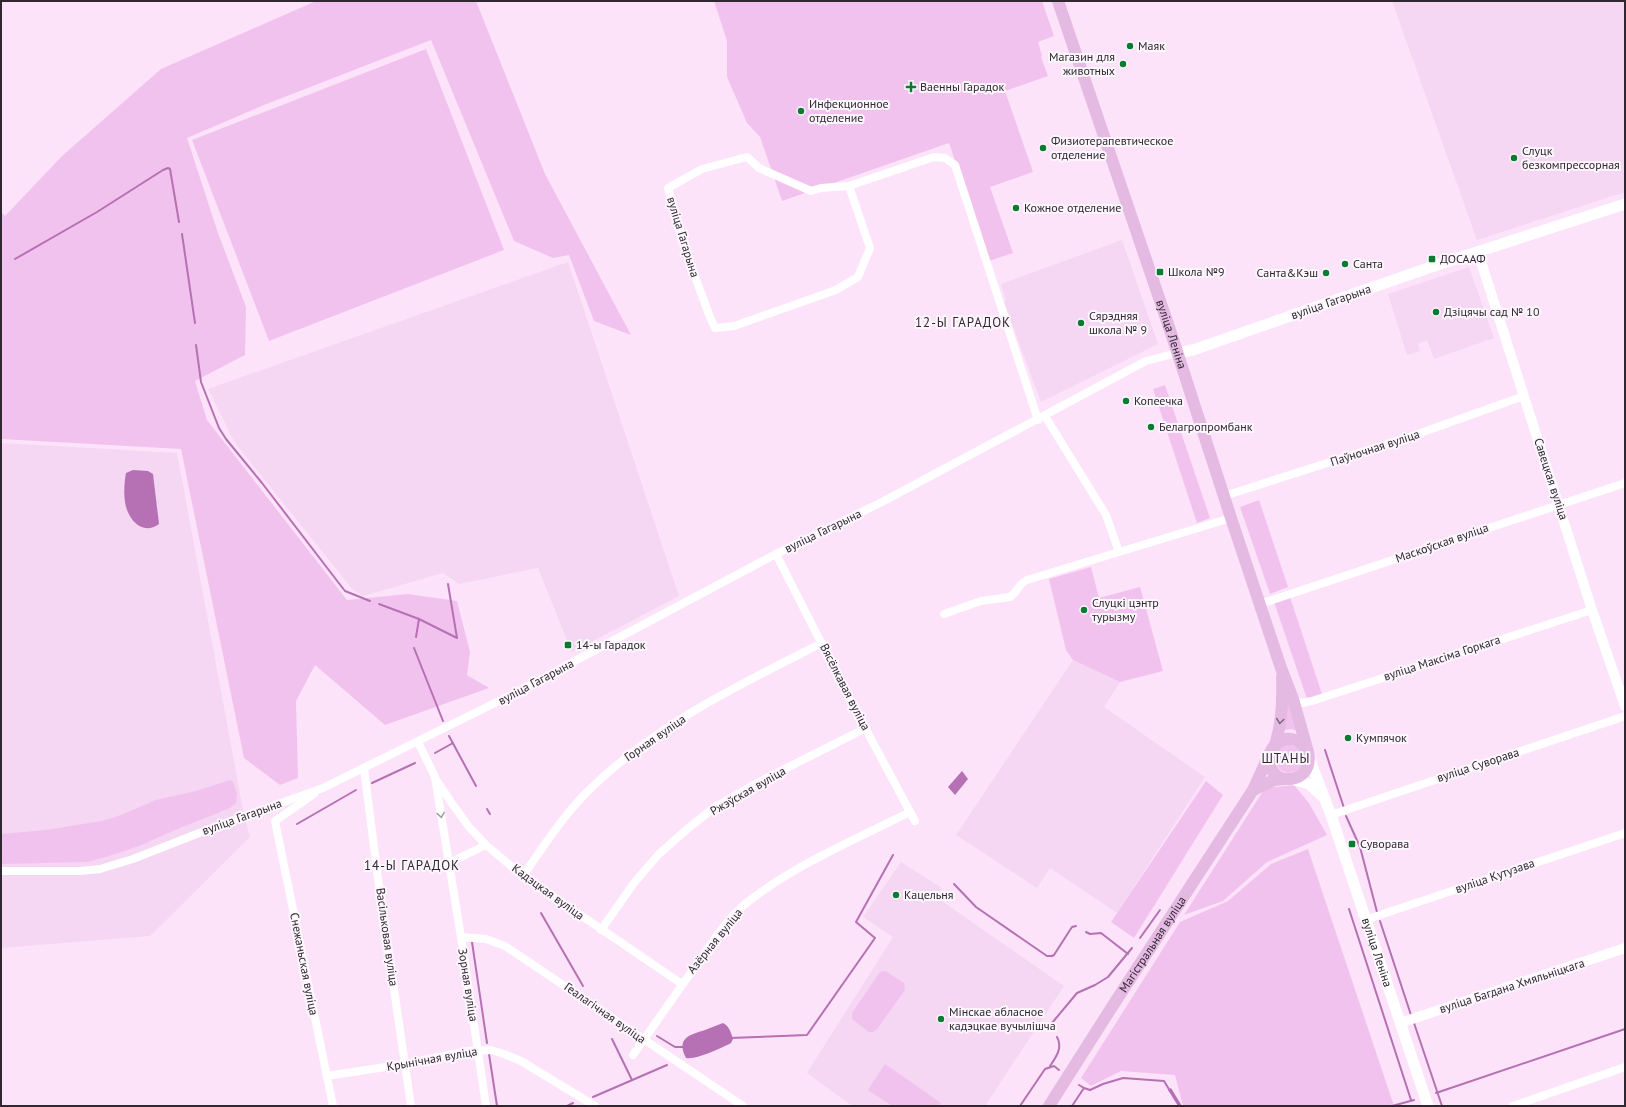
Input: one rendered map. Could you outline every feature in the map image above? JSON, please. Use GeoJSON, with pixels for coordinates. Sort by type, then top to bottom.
{"type":"FeatureCollection","features":[{"type":"Feature","properties":{"kind":"main road","name":"вуліца Леніна"},"geometry":{"type":"LineString","coordinates":[[1058,1],[1260,604],[1281,668],[1288,699],[1331,815],[1428,1106]]}},
{"type":"Feature","properties":{"kind":"main road","name":"вуліца Гагарына"},"geometry":{"type":"LineString","coordinates":[[1177,353],[1193,350],[1478,252],[1625,204]]}},
{"type":"Feature","properties":{"kind":"main road","name":"вуліца Леніна"},"geometry":{"type":"LineString","coordinates":[[1272,750],[1288,699]]}},
{"type":"Feature","properties":{"kind":"main road"},"geometry":{"type":"LineString","coordinates":[[1254,790],[1274,780],[1287,779],[1301,776],[1307,768],[1309,755],[1305,746],[1294,739],[1287,739],[1272,750],[1271,767],[1278,776],[1287,779]]}},
{"type":"Feature","properties":{"kind":"main road","name":"Магістральная вуліца"},"geometry":{"type":"LineString","coordinates":[[1049,1104],[1254,790],[1272,750]]}},
{"type":"Feature","properties":{"kind":"main road","name":"вуліца Леніна"},"geometry":{"type":"LineString","coordinates":[[1287,779],[1309,784],[1325,799]]}},
{"type":"Feature","properties":{"kind":"street","name":"вуліца Гагарына"},"geometry":{"type":"LineString","coordinates":[[746,157],[759,168],[811,191],[821,188],[849,186],[870,248],[858,277],[836,290],[734,326],[715,328],[686,250],[668,188],[702,169],[746,157]]}},
{"type":"Feature","properties":{"kind":"street"},"geometry":{"type":"LineString","coordinates":[[849,186],[934,158],[945,158],[955,165],[1041,418],[1106,515],[1119,552]]}},
{"type":"Feature","properties":{"kind":"street","name":"Савецкая вуліца"},"geometry":{"type":"LineString","coordinates":[[1478,252],[1592,610],[1625,706]]}},
{"type":"Feature","properties":{"kind":"street","name":"вуліца Гагарына"},"geometry":{"type":"LineString","coordinates":[[1,871],[80,871],[100,869],[133,859],[217,826],[323,788],[516,693],[776,554],[882,502],[1146,361],[1177,353]]}},
{"type":"Feature","properties":{"kind":"street","name":"Паўночная вуліца"},"geometry":{"type":"LineString","coordinates":[[1224,496],[1408,438],[1524,396]]}},
{"type":"Feature","properties":{"kind":"street","name":"Маскоўская вуліца"},"geometry":{"type":"LineString","coordinates":[[1260,604],[1625,483]]}},
{"type":"Feature","properties":{"kind":"street"},"geometry":{"type":"LineString","coordinates":[[944,614],[981,601],[1010,597],[1013,595],[1020,583],[1027,580],[1230,518]]}},
{"type":"Feature","properties":{"kind":"street","name":"Вясёлкавая вуліца"},"geometry":{"type":"LineString","coordinates":[[776,554],[915,821]]}},
{"type":"Feature","properties":{"kind":"street","name":"вуліца Максіма Горкага"},"geometry":{"type":"LineString","coordinates":[[1288,699],[1301,703],[1312,701],[1592,610]]}},
{"type":"Feature","properties":{"kind":"street","name":"Горная вуліца"},"geometry":{"type":"LineString","coordinates":[[523,876],[557,827],[584,795],[609,771],[634,751],[658,733],[722,693],[822,643]]}},
{"type":"Feature","properties":{"kind":"street","name":"вуліца Суворава"},"geometry":{"type":"LineString","coordinates":[[1331,815],[1625,716]]}},
{"type":"Feature","properties":{"kind":"street","name":"Ржэўская вуліца"},"geometry":{"type":"LineString","coordinates":[[602,930],[634,882],[658,855],[686,830],[716,807],[759,782],[866,728]]}},
{"type":"Feature","properties":{"kind":"street","name":"Зорная вуліца"},"geometry":{"type":"LineString","coordinates":[[418,742],[435,777],[486,1106]]}},
{"type":"Feature","properties":{"kind":"street","name":"Васільковая вуліца"},"geometry":{"type":"LineString","coordinates":[[364,768],[379,887],[411,1106]]}},
{"type":"Feature","properties":{"kind":"street","name":"Кадэцкая вуліца"},"geometry":{"type":"LineString","coordinates":[[435,777],[450,802],[486,845],[523,876],[682,984]]}},
{"type":"Feature","properties":{"kind":"street","name":"Снежаньская вуліца"},"geometry":{"type":"LineString","coordinates":[[323,788],[275,821],[333,1106]]}},
{"type":"Feature","properties":{"kind":"street","name":"Азёрная вуліца"},"geometry":{"type":"LineString","coordinates":[[633,1055],[682,984],[732,917],[748,902],[810,863],[910,812]]}},
{"type":"Feature","properties":{"kind":"street","name":"вуліца Кутузава"},"geometry":{"type":"LineString","coordinates":[[1365,920],[1625,833]]}},
{"type":"Feature","properties":{"kind":"street"},"geometry":{"type":"LineString","coordinates":[[449,863],[486,845]]}},
{"type":"Feature","properties":{"kind":"street","name":"Геалагічная вуліца"},"geometry":{"type":"LineString","coordinates":[[461,937],[486,939],[505,946],[743,1106]]}},
{"type":"Feature","properties":{"kind":"street","name":"вуліца Багдана Хмяльніцкага"},"geometry":{"type":"LineString","coordinates":[[1400,1023],[1625,948]]}},
{"type":"Feature","properties":{"kind":"street","name":"Крынічная вуліца"},"geometry":{"type":"LineString","coordinates":[[327,1076],[405,1064],[468,1051],[491,1050],[521,1061],[595,1106]]}},
{"type":"Feature","properties":{"kind":"street"},"geometry":{"type":"LineString","coordinates":[[1513,1106],[1625,1067]]}},
{"type":"Feature","properties":{"kind":"shaded area"},"geometry":{"type":"Polygon","coordinates":[[[316,1],[476,1],[545,174],[631,335],[594,321],[569,255],[553,258],[514,241],[431,40],[264,105],[187,138],[218,233],[246,307],[245,355],[195,381],[207,420],[347,600],[408,594],[457,601],[470,652],[467,675],[489,688],[385,725],[315,665],[296,701],[298,778],[280,785],[244,758],[181,449],[1,439],[1,212],[5,216],[62,156],[161,69],[316,1]]]}},
{"type":"Feature","properties":{"kind":"shaded area"},"geometry":{"type":"Polygon","coordinates":[[[714,1],[1042,1],[1054,36],[1038,42],[1041,57],[1048,76],[1005,91],[1033,172],[990,187],[1013,253],[989,261],[949,143],[782,201],[760,137],[747,123],[727,77],[727,41],[714,1]]]}},
{"type":"Feature","properties":{"kind":"shaded area"},"geometry":{"type":"Polygon","coordinates":[[[1392,1],[1625,1],[1625,192],[1477,240],[1392,1]]]}},
{"type":"Feature","properties":{"kind":"shaded area"},"geometry":{"type":"Polygon","coordinates":[[[426,49],[504,250],[269,341],[192,140],[426,49]]]}},
{"type":"Feature","properties":{"kind":"shaded area","name":"Сярэдняя школа № 9"},"geometry":{"type":"Polygon","coordinates":[[[1122,240],[1158,344],[1041,402],[1004,302],[1006,300],[1001,284],[1122,240]]]}},
{"type":"Feature","properties":{"kind":"shaded area"},"geometry":{"type":"Polygon","coordinates":[[[568,262],[679,596],[572,652],[538,568],[459,584],[443,573],[363,596],[353,590],[235,443],[208,389],[568,262]]]}},
{"type":"Feature","properties":{"kind":"shaded area"},"geometry":{"type":"Polygon","coordinates":[[[1469,267],[1494,338],[1434,359],[1427,340],[1418,344],[1420,351],[1407,355],[1388,294],[1469,267]]]}},
{"type":"Feature","properties":{"kind":"shaded area"},"geometry":{"type":"Polygon","coordinates":[[[1165,385],[1210,518],[1197,523],[1153,389],[1165,385]]]}},
{"type":"Feature","properties":{"kind":"shaded area"},"geometry":{"type":"Polygon","coordinates":[[[1,443],[177,453],[244,816],[250,837],[150,936],[1,948],[1,443]]]}},
{"type":"Feature","properties":{"kind":"shaded area"},"geometry":{"type":"Polygon","coordinates":[[[133,470],[148,471],[153,474],[159,524],[154,527],[144,528],[136,524],[127,510],[124,496],[125,477],[126,473],[133,470]]]}},
{"type":"Feature","properties":{"kind":"shaded area"},"geometry":{"type":"Polygon","coordinates":[[[1259,500],[1288,587],[1270,594],[1240,507],[1259,500]]]}},
{"type":"Feature","properties":{"kind":"shaded area"},"geometry":{"type":"Polygon","coordinates":[[[1091,567],[1099,598],[1140,587],[1163,671],[1120,682],[1073,660],[1066,650],[1049,579],[1091,567]]]}},
{"type":"Feature","properties":{"kind":"shaded area"},"geometry":{"type":"Polygon","coordinates":[[[1290,597],[1322,694],[1307,699],[1274,602],[1290,597]]]}},
{"type":"Feature","properties":{"kind":"shaded area"},"geometry":{"type":"Polygon","coordinates":[[[1073,660],[1120,682],[1104,707],[1205,777],[1117,913],[1050,868],[1037,888],[956,835],[1073,660]]]}},
{"type":"Feature","properties":{"kind":"shaded area"},"geometry":{"type":"Polygon","coordinates":[[[1288,701],[1298,731],[1291,729],[1280,731],[1288,701]]]}},
{"type":"Feature","properties":{"kind":"shaded area"},"geometry":{"type":"Polygon","coordinates":[[[1287,743],[1301,749],[1303,753],[1303,764],[1296,772],[1291,773],[1281,770],[1274,757],[1278,749],[1287,743]]]}},
{"type":"Feature","properties":{"kind":"shaded area"},"geometry":{"type":"Polygon","coordinates":[[[962,771],[968,779],[955,795],[948,787],[962,771]]]}},
{"type":"Feature","properties":{"kind":"shaded area"},"geometry":{"type":"Polygon","coordinates":[[[230,780],[233,782],[237,793],[236,803],[230,808],[139,846],[87,862],[1,864],[1,834],[46,830],[102,821],[121,815],[156,800],[196,791],[230,780]]]}},
{"type":"Feature","properties":{"kind":"shaded area"},"geometry":{"type":"Polygon","coordinates":[[[1206,781],[1223,795],[1134,938],[1111,922],[1206,781]]]}},
{"type":"Feature","properties":{"kind":"shaded area"},"geometry":{"type":"Polygon","coordinates":[[[1294,785],[1309,803],[1327,835],[1267,862],[1223,901],[1184,915],[1265,788],[1294,785]]]}},
{"type":"Feature","properties":{"kind":"shaded area"},"geometry":{"type":"Polygon","coordinates":[[[1308,849],[1394,1106],[1183,1106],[1175,1075],[1121,1071],[1091,1086],[1081,1078],[1180,922],[1228,901],[1271,864],[1308,849]]]}},
{"type":"Feature","properties":{"kind":"shaded area","name":"Мінскае абласное кадэцкае вучылішча"},"geometry":{"type":"Polygon","coordinates":[[[901,862],[942,888],[936,897],[1064,986],[985,1106],[852,1106],[807,1073],[893,937],[863,917],[901,862]]]}},
{"type":"Feature","properties":{"kind":"shaded area"},"geometry":{"type":"Polygon","coordinates":[[[884,971],[904,983],[905,990],[877,1029],[873,1032],[869,1032],[852,1019],[852,1013],[880,972],[884,971]]]}},
{"type":"Feature","properties":{"kind":"shaded area"},"geometry":{"type":"Polygon","coordinates":[[[723,1023],[731,1032],[733,1039],[731,1043],[696,1057],[686,1058],[682,1046],[686,1038],[723,1023]]]}},
{"type":"Feature","properties":{"kind":"shaded area"},"geometry":{"type":"Polygon","coordinates":[[[885,1064],[941,1103],[939,1106],[892,1106],[868,1090],[885,1064]]]}},
{"type":"Feature","properties":{"kind":"shaded area"},"geometry":{"type":"Polygon","coordinates":[[[1171,1088],[1182,1106],[1178,1106],[1168,1090],[1171,1088]]]}},
{"type":"Feature","properties":{"kind":"waterway"},"geometry":{"type":"LineString","coordinates":[[15,259],[97,212],[168,168],[170,169],[179,222]]}},
{"type":"Feature","properties":{"kind":"waterway"},"geometry":{"type":"LineString","coordinates":[[182,234],[195,323]]}},
{"type":"Feature","properties":{"kind":"waterway"},"geometry":{"type":"LineString","coordinates":[[196,345],[201,382],[219,428],[226,439],[262,483],[345,591],[370,601]]}},
{"type":"Feature","properties":{"kind":"waterway"},"geometry":{"type":"LineString","coordinates":[[416,637],[419,619],[457,638],[448,584]]}},
{"type":"Feature","properties":{"kind":"waterway"},"geometry":{"type":"LineString","coordinates":[[379,604],[419,619]]}},
{"type":"Feature","properties":{"kind":"waterway"},"geometry":{"type":"LineString","coordinates":[[414,648],[443,721]]}},
{"type":"Feature","properties":{"kind":"waterway"},"geometry":{"type":"LineString","coordinates":[[449,736],[476,786]]}},
{"type":"Feature","properties":{"kind":"waterway"},"geometry":{"type":"LineString","coordinates":[[435,753],[453,743]]}},
{"type":"Feature","properties":{"kind":"waterway"},"geometry":{"type":"LineString","coordinates":[[1325,750],[1344,808]]}},
{"type":"Feature","properties":{"kind":"waterway"},"geometry":{"type":"LineString","coordinates":[[372,783],[415,763]]}},
{"type":"Feature","properties":{"kind":"waterway"},"geometry":{"type":"LineString","coordinates":[[297,824],[356,790]]}},
{"type":"Feature","properties":{"kind":"waterway"},"geometry":{"type":"LineString","coordinates":[[487,809],[490,814]]}},
{"type":"Feature","properties":{"kind":"waterway"},"geometry":{"type":"LineString","coordinates":[[1346,816],[1360,847],[1377,912]]}},
{"type":"Feature","properties":{"kind":"waterway"},"geometry":{"type":"LineString","coordinates":[[730,1038],[807,1035],[875,938],[856,922],[893,855]]}},
{"type":"Feature","properties":{"kind":"waterway"},"geometry":{"type":"LineString","coordinates":[[954,884],[976,907],[1047,956],[1054,955],[1072,927],[1076,926]]}},
{"type":"Feature","properties":{"kind":"waterway"},"geometry":{"type":"LineString","coordinates":[[1349,909],[1411,1100]]}},
{"type":"Feature","properties":{"kind":"waterway"},"geometry":{"type":"LineString","coordinates":[[1140,938],[1160,910]]}},
{"type":"Feature","properties":{"kind":"waterway"},"geometry":{"type":"LineString","coordinates":[[541,913],[583,986]]}},
{"type":"Feature","properties":{"kind":"waterway"},"geometry":{"type":"LineString","coordinates":[[1380,921],[1411,1015]]}},
{"type":"Feature","properties":{"kind":"waterway"},"geometry":{"type":"LineString","coordinates":[[1086,932],[1090,934],[1101,933],[1128,954]]}},
{"type":"Feature","properties":{"kind":"waterway"},"geometry":{"type":"LineString","coordinates":[[472,942],[487,1043]]}},
{"type":"Feature","properties":{"kind":"waterway"},"geometry":{"type":"LineString","coordinates":[[1053,1028],[1052,1023],[1077,993],[1108,977],[1132,948]]}},
{"type":"Feature","properties":{"kind":"waterway"},"geometry":{"type":"LineString","coordinates":[[1414,1023],[1442,1106]]}},
{"type":"Feature","properties":{"kind":"waterway"},"geometry":{"type":"LineString","coordinates":[[1436,1093],[1625,1029]]}},
{"type":"Feature","properties":{"kind":"waterway"},"geometry":{"type":"LineString","coordinates":[[657,1036],[675,1047],[685,1047]]}},
{"type":"Feature","properties":{"kind":"waterway"},"geometry":{"type":"LineString","coordinates":[[1050,1066],[1059,1049],[1059,1041],[1057,1037]]}},
{"type":"Feature","properties":{"kind":"waterway"},"geometry":{"type":"LineString","coordinates":[[612,1039],[632,1080]]}},
{"type":"Feature","properties":{"kind":"waterway"},"geometry":{"type":"LineString","coordinates":[[489,1054],[497,1106]]}},
{"type":"Feature","properties":{"kind":"waterway"},"geometry":{"type":"LineString","coordinates":[[593,1097],[667,1065]]}},
{"type":"Feature","properties":{"kind":"waterway"},"geometry":{"type":"LineString","coordinates":[[1020,1106],[1045,1069],[1054,1066],[1059,1070]]}},
{"type":"Feature","properties":{"kind":"waterway"},"geometry":{"type":"LineString","coordinates":[[1072,1106],[1084,1088],[1090,1090],[1123,1078],[1164,1081],[1170,1091]]}},
{"type":"Feature","properties":{"kind":"waterway"},"geometry":{"type":"LineString","coordinates":[[1079,1085],[1084,1088]]}},
{"type":"Feature","properties":{"kind":"waterway"},"geometry":{"type":"LineString","coordinates":[[1392,1106],[1414,1100]]}},
{"type":"Feature","properties":{"kind":"waterway"},"geometry":{"type":"LineString","coordinates":[[567,1106],[573,1103]]}},
{"type":"Feature","properties":{"kind":"place","name":"Маяк"},"geometry":{"type":"Point","coordinates":[1130,46]}},
{"type":"Feature","properties":{"kind":"place","name":"Магазин для животных"},"geometry":{"type":"Point","coordinates":[1123,64]}},
{"type":"Feature","properties":{"kind":"place","name":"Ваенны Гарадок"},"geometry":{"type":"Point","coordinates":[911,87]}},
{"type":"Feature","properties":{"kind":"place","name":"Инфекционное отделение"},"geometry":{"type":"Point","coordinates":[801,111]}},
{"type":"Feature","properties":{"kind":"place","name":"Физиотерапевтическое отделение"},"geometry":{"type":"Point","coordinates":[1043,148]}},
{"type":"Feature","properties":{"kind":"place","name":"Слуцк безкомпрессорная"},"geometry":{"type":"Point","coordinates":[1514,158]}},
{"type":"Feature","properties":{"kind":"place","name":"Кожное отделение"},"geometry":{"type":"Point","coordinates":[1016,208]}},
{"type":"Feature","properties":{"kind":"place","name":"ДОСААФ"},"geometry":{"type":"Point","coordinates":[1432,259]}},
{"type":"Feature","properties":{"kind":"place","name":"Санта"},"geometry":{"type":"Point","coordinates":[1345,264]}},
{"type":"Feature","properties":{"kind":"place","name":"Школа №9"},"geometry":{"type":"Point","coordinates":[1160,272]}},
{"type":"Feature","properties":{"kind":"place","name":"Санта&Кэш"},"geometry":{"type":"Point","coordinates":[1326,273]}},
{"type":"Feature","properties":{"kind":"place","name":"Дзіцячы сад № 10"},"geometry":{"type":"Point","coordinates":[1436,312]}},
{"type":"Feature","properties":{"kind":"place","name":"Сярэдняя школа № 9"},"geometry":{"type":"Point","coordinates":[1081,323]}},
{"type":"Feature","properties":{"kind":"place","name":"Копеечка"},"geometry":{"type":"Point","coordinates":[1126,401]}},
{"type":"Feature","properties":{"kind":"place","name":"Белагропромбанк"},"geometry":{"type":"Point","coordinates":[1151,427]}},
{"type":"Feature","properties":{"kind":"place","name":"Слуцкі цэнтр турызму"},"geometry":{"type":"Point","coordinates":[1084,610]}},
{"type":"Feature","properties":{"kind":"place","name":"14-ы Гарадок"},"geometry":{"type":"Point","coordinates":[568,645]}},
{"type":"Feature","properties":{"kind":"place","name":"Кумпячок"},"geometry":{"type":"Point","coordinates":[1348,738]}},
{"type":"Feature","properties":{"kind":"place","name":"Суворава"},"geometry":{"type":"Point","coordinates":[1352,844]}},
{"type":"Feature","properties":{"kind":"place","name":"Кацельня"},"geometry":{"type":"Point","coordinates":[896,895]}},
{"type":"Feature","properties":{"kind":"place","name":"Мінскае абласное кадэцкае вучылішча"},"geometry":{"type":"Point","coordinates":[941,1019]}},
{"type":"Feature","properties":{"kind":"district","name":"12-Ы ГАРАДОК"},"geometry":{"type":"Point","coordinates":[963,322]}},
{"type":"Feature","properties":{"kind":"district","name":"ШТАНЫ"},"geometry":{"type":"Point","coordinates":[1286,758]}},
{"type":"Feature","properties":{"kind":"district","name":"14-Ы ГАРАДОК"},"geometry":{"type":"Point","coordinates":[412,865]}}]}
